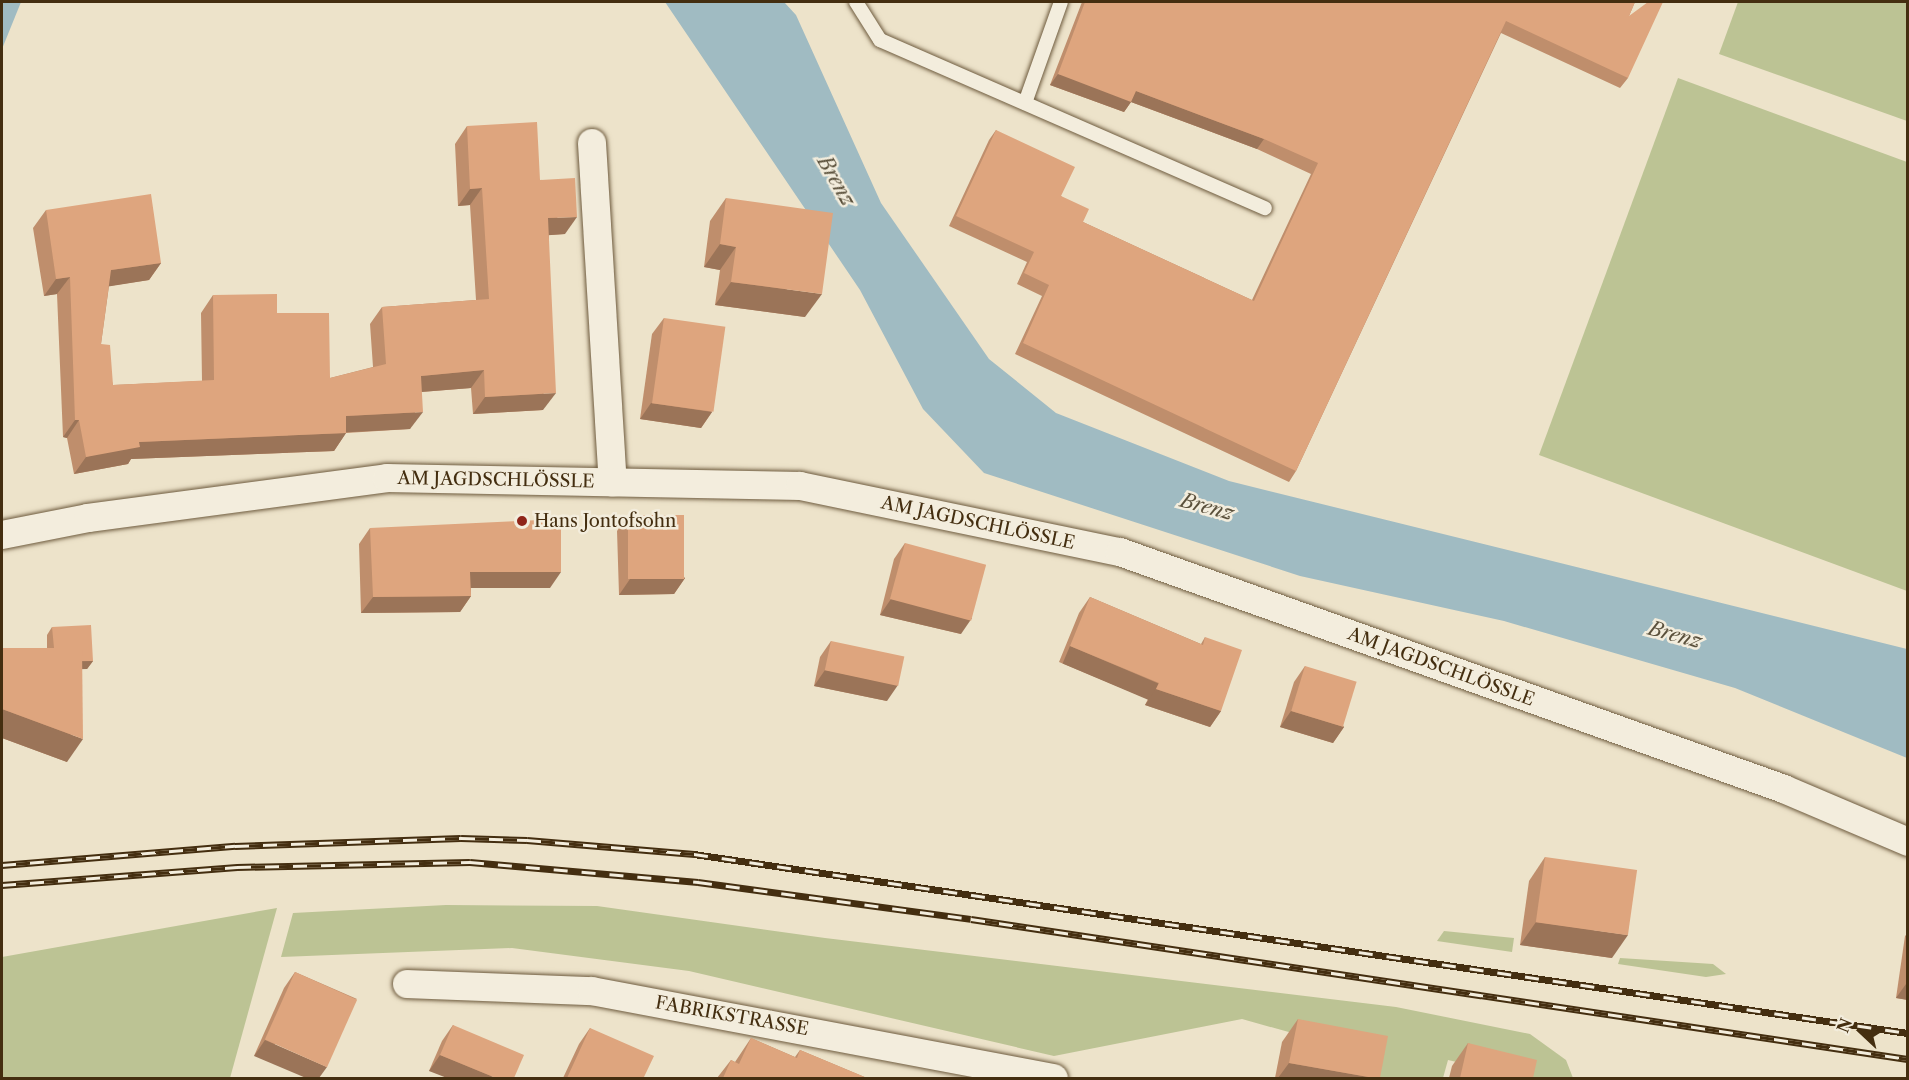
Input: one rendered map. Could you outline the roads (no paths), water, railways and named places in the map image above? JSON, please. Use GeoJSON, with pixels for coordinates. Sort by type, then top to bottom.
{"type":"FeatureCollection","features":[{"type":"Feature","properties":{"kind":"street"},"geometry":{"type":"LineString","coordinates":[[592,143],[614,482]]}},
{"type":"Feature","properties":{"kind":"street","name":"AM JAGDSCHLÖSSLE"},"geometry":{"type":"LineString","coordinates":[[2,535],[88,518],[387,478],[800,486],[1120,552],[1784,789],[1908,842]]}},
{"type":"Feature","properties":{"kind":"street","name":"FABRIKSTRASSE"},"geometry":{"type":"LineString","coordinates":[[407,984],[592,991],[1054,1078]]}},
{"type":"Feature","properties":{"kind":"lane"},"geometry":{"type":"LineString","coordinates":[[856,2],[880,40],[1265,208]]}},
{"type":"Feature","properties":{"kind":"lane"},"geometry":{"type":"LineString","coordinates":[[1025,103],[1061,2]]}},
{"type":"Feature","properties":{"kind":"water"},"geometry":{"type":"Polygon","coordinates":[[[2,2],[21,2],[2,49],[2,2]]]}},
{"type":"Feature","properties":{"kind":"water","name":"Brenz"},"geometry":{"type":"Polygon","coordinates":[[[665,2],[784,2],[796,15],[881,203],[989,359],[1056,413],[1229,481],[1907,649],[1907,758],[1735,688],[1504,621],[1300,576],[984,473],[923,409],[860,290],[665,2]]]}},
{"type":"Feature","properties":{"kind":"railway"},"geometry":{"type":"LineString","coordinates":[[2,865],[235,846],[461,838],[527,840],[694,854],[1908,1033]]}},
{"type":"Feature","properties":{"kind":"railway"},"geometry":{"type":"LineString","coordinates":[[2,885],[237,867],[470,862],[698,882],[971,919],[1908,1059]]}},
{"type":"Feature","properties":{"kind":"place","name":"Hans Jontofsohn"},"geometry":{"type":"Point","coordinates":[522,521]}}]}
